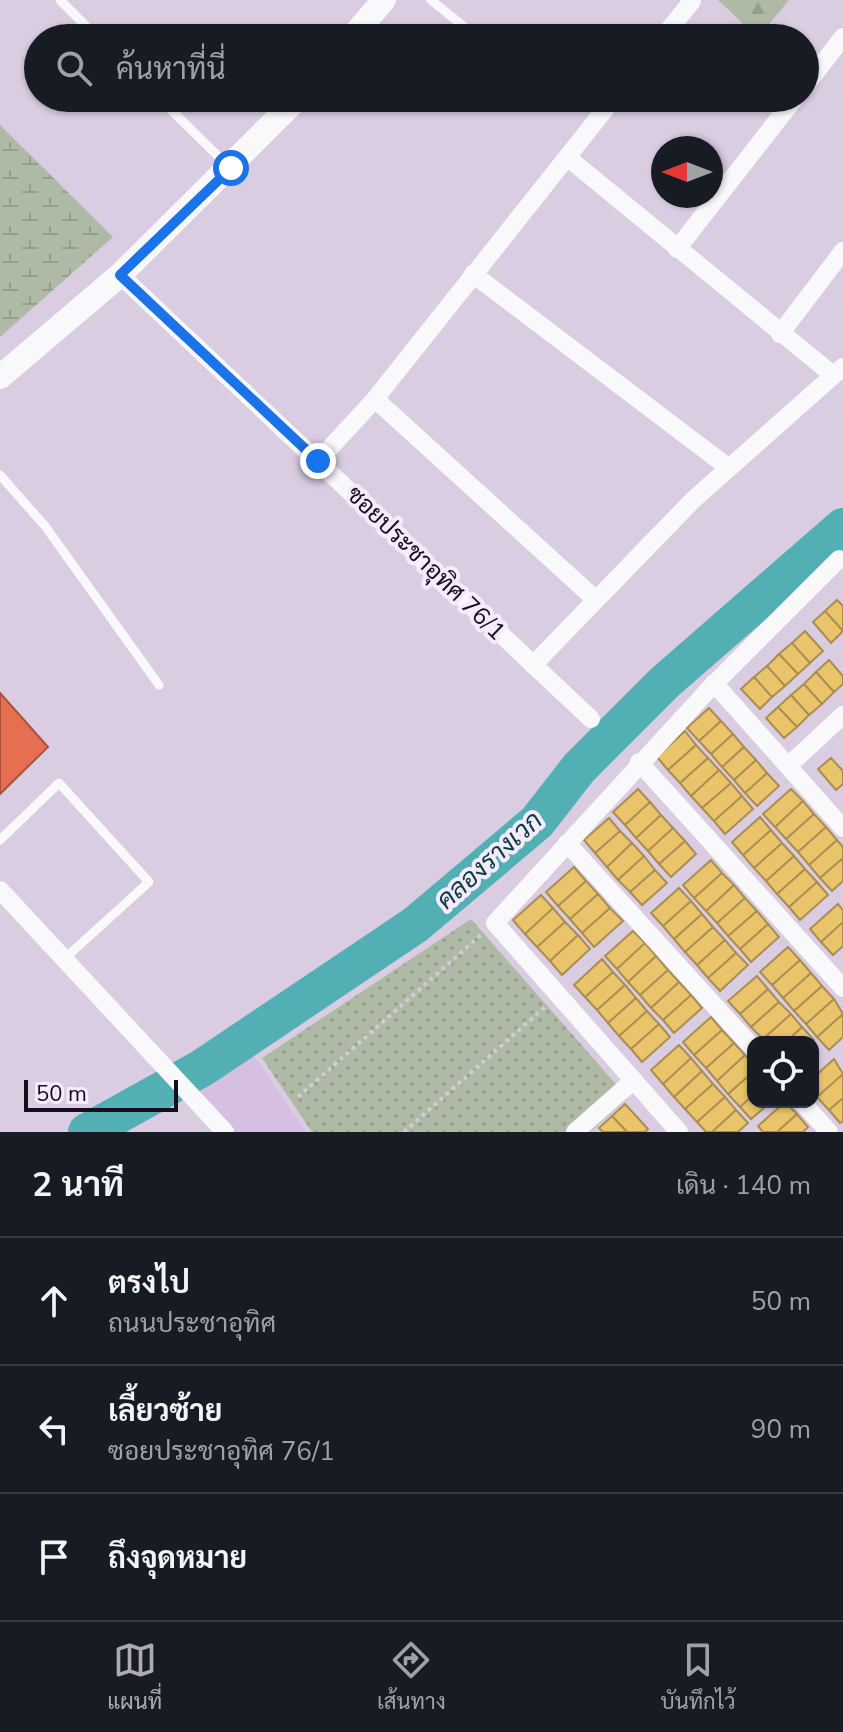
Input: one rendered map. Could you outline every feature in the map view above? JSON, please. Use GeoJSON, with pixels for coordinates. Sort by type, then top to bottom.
{"type":"FeatureCollection","features":[{"type":"Feature","properties":{"kind":"main road"},"geometry":{"type":"LineString","coordinates":[[363,24],[384,0]]}},
{"type":"Feature","properties":{"kind":"main road"},"geometry":{"type":"LineString","coordinates":[[0,377],[120,275],[285,112]]}},
{"type":"Feature","properties":{"kind":"street"},"geometry":{"type":"LineString","coordinates":[[673,24],[692,1]]}},
{"type":"Feature","properties":{"kind":"street"},"geometry":{"type":"LineString","coordinates":[[819,68],[843,37]]}},
{"type":"Feature","properties":{"kind":"street"},"geometry":{"type":"LineString","coordinates":[[318,461],[375,399],[603,112]]}},
{"type":"Feature","properties":{"kind":"street"},"geometry":{"type":"LineString","coordinates":[[677,249],[784,112]]}},
{"type":"Feature","properties":{"kind":"street"},"geometry":{"type":"LineString","coordinates":[[533,665],[595,599],[729,468],[838,371],[780,334],[567,157]]}},
{"type":"Feature","properties":{"kind":"street"},"geometry":{"type":"LineString","coordinates":[[780,334],[843,251]]}},
{"type":"Feature","properties":{"kind":"street"},"geometry":{"type":"LineString","coordinates":[[473,274],[729,468]]}},
{"type":"Feature","properties":{"kind":"street","name":"ซอยประชาอุทิศ 76/1"},"geometry":{"type":"LineString","coordinates":[[120,275],[591,719]]}},
{"type":"Feature","properties":{"kind":"street"},"geometry":{"type":"LineString","coordinates":[[375,399],[595,599]]}},
{"type":"Feature","properties":{"kind":"street"},"geometry":{"type":"LineString","coordinates":[[679,1132],[495,923],[639,762],[839,559]]}},
{"type":"Feature","properties":{"kind":"street"},"geometry":{"type":"LineString","coordinates":[[714,683],[843,828]]}},
{"type":"Feature","properties":{"kind":"street"},"geometry":{"type":"LineString","coordinates":[[788,766],[843,715]]}},
{"type":"Feature","properties":{"kind":"street"},"geometry":{"type":"LineString","coordinates":[[639,762],[843,988]]}},
{"type":"Feature","properties":{"kind":"street"},"geometry":{"type":"LineString","coordinates":[[567,843],[747,1041]]}},
{"type":"Feature","properties":{"kind":"street"},"geometry":{"type":"LineString","coordinates":[[0,890],[62,961],[223,1129]]}},
{"type":"Feature","properties":{"kind":"street"},"geometry":{"type":"LineString","coordinates":[[575,1132],[634,1080]]}},
{"type":"Feature","properties":{"kind":"street"},"geometry":{"type":"LineString","coordinates":[[807,1108],[829,1132]]}},
{"type":"Feature","properties":{"kind":"lane"},"geometry":{"type":"LineString","coordinates":[[60,0],[84,24]]}},
{"type":"Feature","properties":{"kind":"lane"},"geometry":{"type":"LineString","coordinates":[[431,0],[461,24]]}},
{"type":"Feature","properties":{"kind":"lane"},"geometry":{"type":"LineString","coordinates":[[173,112],[231,168]]}},
{"type":"Feature","properties":{"kind":"lane"},"geometry":{"type":"LineString","coordinates":[[0,475],[45,526],[159,685]]}},
{"type":"Feature","properties":{"kind":"lane"},"geometry":{"type":"LineString","coordinates":[[0,840],[59,783],[149,882],[62,961]]}},
{"type":"Feature","properties":{"kind":"path"},"geometry":{"type":"LineString","coordinates":[[298,1097],[495,923]]}},
{"type":"Feature","properties":{"kind":"path"},"geometry":{"type":"LineString","coordinates":[[404,1132],[558,995]]}},
{"type":"Feature","properties":{"kind":"shaded area"},"geometry":{"type":"Polygon","coordinates":[[[241,1052],[255,1057],[306,1132],[232,1132],[194,1086],[241,1052]]]}},
{"type":"Feature","properties":{"kind":"green space"},"geometry":{"type":"Polygon","coordinates":[[[718,0],[789,0],[769,24],[743,24],[718,0]]]}},
{"type":"Feature","properties":{"kind":"green space"},"geometry":{"type":"Polygon","coordinates":[[[0,125],[113,237],[0,337],[0,125]]]}},
{"type":"Feature","properties":{"kind":"green space"},"geometry":{"type":"Polygon","coordinates":[[[471,919],[628,1098],[590,1132],[312,1132],[262,1058],[471,919]]]}},
{"type":"Feature","properties":{"kind":"building: ที่อยู่อาศัย"},"geometry":{"type":"Polygon","coordinates":[[[837,600],[843,606],[843,631],[825,611],[837,600]]]}},
{"type":"Feature","properties":{"kind":"building: ที่อยู่อาศัย"},"geometry":{"type":"Polygon","coordinates":[[[825,611],[843,631],[831,643],[813,622],[825,611]]]}},
{"type":"Feature","properties":{"kind":"building: ที่อยู่อาศัย"},"geometry":{"type":"Polygon","coordinates":[[[805,631],[823,651],[810,663],[792,643],[805,631]]]}},
{"type":"Feature","properties":{"kind":"building: ที่อยู่อาศัย"},"geometry":{"type":"Polygon","coordinates":[[[792,643],[810,663],[798,674],[779,654],[792,643]]]}},
{"type":"Feature","properties":{"kind":"building: ที่อยู่อาศัย"},"geometry":{"type":"Polygon","coordinates":[[[779,654],[798,674],[785,686],[767,666],[779,654]]]}},
{"type":"Feature","properties":{"kind":"building: ที่อยู่อาศัย"},"geometry":{"type":"Polygon","coordinates":[[[829,660],[843,676],[843,684],[834,692],[816,672],[829,660]]]}},
{"type":"Feature","properties":{"kind":"building: ที่อยู่อาศัย"},"geometry":{"type":"Polygon","coordinates":[[[767,666],[785,686],[772,697],[754,677],[767,666]]]}},
{"type":"Feature","properties":{"kind":"building: ที่อยู่อาศัย"},"geometry":{"type":"Polygon","coordinates":[[[816,672],[834,692],[822,704],[804,684],[816,672]]]}},
{"type":"Feature","properties":{"kind":"building: ที่อยู่อาศัย"},"geometry":{"type":"Polygon","coordinates":[[[754,677],[772,697],[760,709],[741,689],[754,677]]]}},
{"type":"Feature","properties":{"kind":"building: ที่อยู่อาศัย"},"geometry":{"type":"Polygon","coordinates":[[[804,684],[822,704],[809,715],[791,695],[804,684]]]}},
{"type":"Feature","properties":{"kind":"building: ที่อยู่อาศัย"},"geometry":{"type":"Polygon","coordinates":[[[791,695],[809,715],[797,727],[778,707],[791,695]]]}},
{"type":"Feature","properties":{"kind":"building: ที่อยู่อาศัย"},"geometry":{"type":"Polygon","coordinates":[[[778,707],[797,727],[784,738],[766,718],[778,707]]]}},
{"type":"Feature","properties":{"kind":"building: ที่อยู่อาศัย"},"geometry":{"type":"Polygon","coordinates":[[[709,708],[721,721],[699,741],[687,728],[709,708]]]}},
{"type":"Feature","properties":{"kind":"building: ที่อยู่อาศัย"},"geometry":{"type":"Polygon","coordinates":[[[721,721],[733,734],[711,754],[699,741],[721,721]]]}},
{"type":"Feature","properties":{"kind":"building: ที่อยู่อาศัย"},"geometry":{"type":"Polygon","coordinates":[[[685,731],[696,745],[668,770],[657,757],[685,731]]]}},
{"type":"Feature","properties":{"kind":"building: ที่อยู่อาศัย"},"geometry":{"type":"Polygon","coordinates":[[[733,734],[744,747],[722,767],[711,754],[733,734]]]}},
{"type":"Feature","properties":{"kind":"building: ที่อยู่อาศัย"},"geometry":{"type":"Polygon","coordinates":[[[696,745],[708,758],[680,783],[668,770],[696,745]]]}},
{"type":"Feature","properties":{"kind":"building: ที่อยู่อาศัย"},"geometry":{"type":"Polygon","coordinates":[[[744,747],[756,760],[734,780],[722,767],[744,747]]]}},
{"type":"Feature","properties":{"kind":"building: ที่อยู่อาศัย"},"geometry":{"type":"Polygon","coordinates":[[[708,758],[719,770],[691,796],[680,783],[708,758]]]}},
{"type":"Feature","properties":{"kind":"building: ที่อยู่อาศัย"},"geometry":{"type":"Polygon","coordinates":[[[831,758],[843,771],[843,784],[836,790],[818,769],[831,758]]]}},
{"type":"Feature","properties":{"kind":"building: ที่อยู่อาศัย"},"geometry":{"type":"Polygon","coordinates":[[[756,760],[767,773],[745,793],[734,780],[756,760]]]}},
{"type":"Feature","properties":{"kind":"building: ที่อยู่อาศัย"},"geometry":{"type":"Polygon","coordinates":[[[719,770],[731,783],[702,808],[691,796],[719,770]]]}},
{"type":"Feature","properties":{"kind":"building: ที่อยู่อาศัย"},"geometry":{"type":"Polygon","coordinates":[[[767,773],[779,786],[757,806],[745,793],[767,773]]]}},
{"type":"Feature","properties":{"kind":"building: ที่อยู่อาศัย"},"geometry":{"type":"Polygon","coordinates":[[[731,783],[742,796],[714,821],[702,808],[731,783]]]}},
{"type":"Feature","properties":{"kind":"building: ที่อยู่อาศัย"},"geometry":{"type":"Polygon","coordinates":[[[638,789],[650,802],[625,825],[613,812],[638,789]]]}},
{"type":"Feature","properties":{"kind":"building: ที่อยู่อาศัย"},"geometry":{"type":"Polygon","coordinates":[[[791,789],[803,801],[775,827],[763,814],[791,789]]]}},
{"type":"Feature","properties":{"kind":"building: ที่อยู่อาศัย"},"geometry":{"type":"Polygon","coordinates":[[[742,796],[753,809],[725,834],[714,821],[742,796]]]}},
{"type":"Feature","properties":{"kind":"building: ที่อยู่อาศัย"},"geometry":{"type":"Polygon","coordinates":[[[803,801],[814,814],[786,839],[775,827],[803,801]]]}},
{"type":"Feature","properties":{"kind":"building: ที่อยู่อาศัย"},"geometry":{"type":"Polygon","coordinates":[[[650,802],[661,815],[636,838],[625,825],[650,802]]]}},
{"type":"Feature","properties":{"kind":"building: ที่อยู่อาศัย"},"geometry":{"type":"Polygon","coordinates":[[[814,814],[826,827],[798,852],[786,839],[814,814]]]}},
{"type":"Feature","properties":{"kind":"building: ที่อยู่อาศัย"},"geometry":{"type":"Polygon","coordinates":[[[661,815],[673,828],[648,851],[636,838],[661,815]]]}},
{"type":"Feature","properties":{"kind":"building: ที่อยู่อาศัย"},"geometry":{"type":"Polygon","coordinates":[[[760,817],[771,830],[743,855],[732,842],[760,817]]]}},
{"type":"Feature","properties":{"kind":"building: ที่อยู่อาศัย"},"geometry":{"type":"Polygon","coordinates":[[[609,818],[620,831],[595,853],[584,840],[609,818]]]}},
{"type":"Feature","properties":{"kind":"building: ที่อยู่อาศัย"},"geometry":{"type":"Polygon","coordinates":[[[826,827],[837,840],[809,865],[798,852],[826,827]]]}},
{"type":"Feature","properties":{"kind":"building: ที่อยู่อาศัย"},"geometry":{"type":"Polygon","coordinates":[[[673,828],[685,841],[659,864],[648,851],[673,828]]]}},
{"type":"Feature","properties":{"kind":"building: ที่อยู่อาศัย"},"geometry":{"type":"Polygon","coordinates":[[[771,830],[782,843],[754,868],[743,855],[771,830]]]}},
{"type":"Feature","properties":{"kind":"building: ที่อยู่อาศัย"},"geometry":{"type":"Polygon","coordinates":[[[620,831],[632,843],[607,867],[595,853],[620,831]]]}},
{"type":"Feature","properties":{"kind":"building: ที่อยู่อาศัย"},"geometry":{"type":"Polygon","coordinates":[[[837,840],[843,847],[843,858],[820,878],[809,865],[837,840]]]}},
{"type":"Feature","properties":{"kind":"building: ที่อยู่อาศัย"},"geometry":{"type":"Polygon","coordinates":[[[685,841],[696,854],[671,877],[659,864],[685,841]]]}},
{"type":"Feature","properties":{"kind":"building: ที่อยู่อาศัย"},"geometry":{"type":"Polygon","coordinates":[[[632,843],[644,856],[618,880],[607,867],[632,843]]]}},
{"type":"Feature","properties":{"kind":"building: ที่อยู่อาศัย"},"geometry":{"type":"Polygon","coordinates":[[[782,843],[794,856],[766,881],[754,868],[782,843]]]}},
{"type":"Feature","properties":{"kind":"building: ที่อยู่อาศัย"},"geometry":{"type":"Polygon","coordinates":[[[644,856],[655,870],[630,892],[618,880],[644,856]]]}},
{"type":"Feature","properties":{"kind":"building: ที่อยู่อาศัย"},"geometry":{"type":"Polygon","coordinates":[[[794,856],[805,869],[777,894],[766,881],[794,856]]]}},
{"type":"Feature","properties":{"kind":"building: ที่อยู่อาศัย"},"geometry":{"type":"Polygon","coordinates":[[[843,858],[843,881],[832,891],[820,878],[843,858]]]}},
{"type":"Feature","properties":{"kind":"building: ที่อยู่อาศัย"},"geometry":{"type":"Polygon","coordinates":[[[711,860],[722,873],[694,898],[683,885],[711,860]]]}},
{"type":"Feature","properties":{"kind":"building: ที่อยู่อาศัย"},"geometry":{"type":"Polygon","coordinates":[[[574,867],[586,881],[558,906],[546,892],[574,867]]]}},
{"type":"Feature","properties":{"kind":"building: ที่อยู่อาศัย"},"geometry":{"type":"Polygon","coordinates":[[[805,869],[817,882],[789,907],[777,894],[805,869]]]}},
{"type":"Feature","properties":{"kind":"building: ที่อยู่อาศัย"},"geometry":{"type":"Polygon","coordinates":[[[655,870],[667,883],[642,905],[630,892],[655,870]]]}},
{"type":"Feature","properties":{"kind":"building: ที่อยู่อาศัย"},"geometry":{"type":"Polygon","coordinates":[[[722,873],[734,885],[706,911],[694,898],[722,873]]]}},
{"type":"Feature","properties":{"kind":"building: ที่อยู่อาศัย"},"geometry":{"type":"Polygon","coordinates":[[[586,881],[598,894],[570,919],[558,906],[586,881]]]}},
{"type":"Feature","properties":{"kind":"building: ที่อยู่อาศัย"},"geometry":{"type":"Polygon","coordinates":[[[817,882],[828,895],[800,920],[789,907],[817,882]]]}},
{"type":"Feature","properties":{"kind":"building: ที่อยู่อาศัย"},"geometry":{"type":"Polygon","coordinates":[[[734,885],[745,898],[717,923],[706,911],[734,885]]]}},
{"type":"Feature","properties":{"kind":"building: ที่อยู่อาศัย"},"geometry":{"type":"Polygon","coordinates":[[[679,888],[691,901],[663,926],[651,913],[679,888]]]}},
{"type":"Feature","properties":{"kind":"building: ที่อยู่อาศัย"},"geometry":{"type":"Polygon","coordinates":[[[598,894],[610,908],[582,933],[570,919],[598,894]]]}},
{"type":"Feature","properties":{"kind":"building: ที่อยู่อาศัย"},"geometry":{"type":"Polygon","coordinates":[[[541,895],[553,908],[525,934],[513,920],[541,895]]]}},
{"type":"Feature","properties":{"kind":"building: ที่อยู่อาศัย"},"geometry":{"type":"Polygon","coordinates":[[[745,898],[757,911],[728,936],[717,923],[745,898]]]}},
{"type":"Feature","properties":{"kind":"building: ที่อยู่อาศัย"},"geometry":{"type":"Polygon","coordinates":[[[691,901],[702,914],[674,939],[663,926],[691,901]]]}},
{"type":"Feature","properties":{"kind":"building: ที่อยู่อาศัย"},"geometry":{"type":"Polygon","coordinates":[[[838,904],[843,910],[843,922],[821,942],[810,929],[838,904]]]}},
{"type":"Feature","properties":{"kind":"building: ที่อยู่อาศัย"},"geometry":{"type":"Polygon","coordinates":[[[553,908],[565,922],[537,947],[525,934],[553,908]]]}},
{"type":"Feature","properties":{"kind":"building: ที่อยู่อาศัย"},"geometry":{"type":"Polygon","coordinates":[[[610,908],[623,921],[594,947],[582,933],[610,908]]]}},
{"type":"Feature","properties":{"kind":"building: ที่อยู่อาศัย"},"geometry":{"type":"Polygon","coordinates":[[[757,911],[768,924],[740,949],[728,936],[757,911]]]}},
{"type":"Feature","properties":{"kind":"building: ที่อยู่อาศัย"},"geometry":{"type":"Polygon","coordinates":[[[702,914],[713,927],[685,952],[674,939],[702,914]]]}},
{"type":"Feature","properties":{"kind":"building: ที่อยู่อาศัย"},"geometry":{"type":"Polygon","coordinates":[[[565,922],[578,935],[550,961],[537,947],[565,922]]]}},
{"type":"Feature","properties":{"kind":"building: ที่อยู่อาศัย"},"geometry":{"type":"Polygon","coordinates":[[[843,922],[843,946],[833,955],[821,942],[843,922]]]}},
{"type":"Feature","properties":{"kind":"building: ที่อยู่อาศัย"},"geometry":{"type":"Polygon","coordinates":[[[768,924],[779,937],[751,962],[740,949],[768,924]]]}},
{"type":"Feature","properties":{"kind":"building: ที่อยู่อาศัย"},"geometry":{"type":"Polygon","coordinates":[[[713,927],[725,940],[697,965],[685,952],[713,927]]]}},
{"type":"Feature","properties":{"kind":"building: ที่อยู่อาศัย"},"geometry":{"type":"Polygon","coordinates":[[[633,931],[645,943],[617,969],[605,956],[633,931]]]}},
{"type":"Feature","properties":{"kind":"building: ที่อยู่อาศัย"},"geometry":{"type":"Polygon","coordinates":[[[578,935],[590,949],[562,975],[550,961],[578,935]]]}},
{"type":"Feature","properties":{"kind":"building: ที่อยู่อาศัย"},"geometry":{"type":"Polygon","coordinates":[[[725,940],[736,953],[708,978],[697,965],[725,940]]]}},
{"type":"Feature","properties":{"kind":"building: ที่อยู่อาศัย"},"geometry":{"type":"Polygon","coordinates":[[[645,943],[656,956],[628,982],[617,969],[645,943]]]}},
{"type":"Feature","properties":{"kind":"building: ที่อยู่อาศัย"},"geometry":{"type":"Polygon","coordinates":[[[788,947],[800,960],[772,985],[760,972],[788,947]]]}},
{"type":"Feature","properties":{"kind":"building: ที่อยู่อาศัย"},"geometry":{"type":"Polygon","coordinates":[[[736,953],[748,965],[720,991],[708,978],[736,953]]]}},
{"type":"Feature","properties":{"kind":"building: ที่อยู่อาศัย"},"geometry":{"type":"Polygon","coordinates":[[[656,956],[668,970],[640,995],[628,982],[656,956]]]}},
{"type":"Feature","properties":{"kind":"building: ที่อยู่อาศัย"},"geometry":{"type":"Polygon","coordinates":[[[602,959],[613,972],[585,997],[574,985],[602,959]]]}},
{"type":"Feature","properties":{"kind":"building: ที่อยู่อาศัย"},"geometry":{"type":"Polygon","coordinates":[[[800,960],[811,973],[783,998],[772,985],[800,960]]]}},
{"type":"Feature","properties":{"kind":"building: ที่อยู่อาศัย"},"geometry":{"type":"Polygon","coordinates":[[[668,970],[679,982],[651,1008],[640,995],[668,970]]]}},
{"type":"Feature","properties":{"kind":"building: ที่อยู่อาศัย"},"geometry":{"type":"Polygon","coordinates":[[[613,972],[625,985],[597,1010],[585,997],[613,972]]]}},
{"type":"Feature","properties":{"kind":"building: ที่อยู่อาศัย"},"geometry":{"type":"Polygon","coordinates":[[[811,973],[822,986],[794,1011],[783,998],[811,973]]]}},
{"type":"Feature","properties":{"kind":"building: ที่อยู่อาศัย"},"geometry":{"type":"Polygon","coordinates":[[[757,976],[768,989],[740,1014],[728,1001],[757,976]]]}},
{"type":"Feature","properties":{"kind":"building: ที่อยู่อาศัย"},"geometry":{"type":"Polygon","coordinates":[[[679,982],[691,995],[663,1020],[651,1008],[679,982]]]}},
{"type":"Feature","properties":{"kind":"building: ที่อยู่อาศัย"},"geometry":{"type":"Polygon","coordinates":[[[625,985],[636,998],[608,1023],[597,1010],[625,985]]]}},
{"type":"Feature","properties":{"kind":"building: ที่อยู่อาศัย"},"geometry":{"type":"Polygon","coordinates":[[[822,986],[834,999],[806,1024],[794,1011],[822,986]]]}},
{"type":"Feature","properties":{"kind":"building: ที่อยู่อาศัย"},"geometry":{"type":"Polygon","coordinates":[[[768,989],[779,1002],[751,1027],[740,1014],[768,989]]]}},
{"type":"Feature","properties":{"kind":"building: ที่อยู่อาศัย"},"geometry":{"type":"Polygon","coordinates":[[[691,995],[702,1008],[674,1033],[663,1020],[691,995]]]}},
{"type":"Feature","properties":{"kind":"building: ที่อยู่อาศัย"},"geometry":{"type":"Polygon","coordinates":[[[636,998],[647,1011],[619,1036],[608,1023],[636,998]]]}},
{"type":"Feature","properties":{"kind":"building: ที่อยู่อาศัย"},"geometry":{"type":"Polygon","coordinates":[[[834,999],[843,1014],[818,1036],[806,1024],[834,999]]]}},
{"type":"Feature","properties":{"kind":"building: ที่อยู่อาศัย"},"geometry":{"type":"Polygon","coordinates":[[[779,1002],[791,1014],[766,1036],[760,1036],[751,1027],[779,1002]]]}},
{"type":"Feature","properties":{"kind":"building: ที่อยู่อาศัย"},"geometry":{"type":"Polygon","coordinates":[[[647,1011],[659,1024],[631,1049],[619,1036],[647,1011]]]}},
{"type":"Feature","properties":{"kind":"building: ที่อยู่อาศัย"},"geometry":{"type":"Polygon","coordinates":[[[791,1014],[802,1027],[792,1036],[766,1036],[791,1014]]]}},
{"type":"Feature","properties":{"kind":"building: ที่อยู่อาศัย"},"geometry":{"type":"Polygon","coordinates":[[[843,1014],[843,1037],[829,1050],[818,1036],[843,1014]]]}},
{"type":"Feature","properties":{"kind":"building: ที่อยู่อาศัย"},"geometry":{"type":"Polygon","coordinates":[[[711,1017],[722,1030],[694,1055],[683,1042],[711,1017]]]}},
{"type":"Feature","properties":{"kind":"building: ที่อยู่อาศัย"},"geometry":{"type":"Polygon","coordinates":[[[659,1024],[670,1037],[642,1062],[631,1049],[659,1024]]]}},
{"type":"Feature","properties":{"kind":"building: ที่อยู่อาศัย"},"geometry":{"type":"Polygon","coordinates":[[[802,1027],[810,1036],[792,1036],[802,1027]]]}},
{"type":"Feature","properties":{"kind":"building: ที่อยู่อาศัย"},"geometry":{"type":"Polygon","coordinates":[[[722,1030],[734,1043],[706,1068],[694,1055],[722,1030]]]}},
{"type":"Feature","properties":{"kind":"building: ที่อยู่อาศัย"},"geometry":{"type":"Polygon","coordinates":[[[734,1043],[745,1055],[717,1081],[706,1068],[734,1043]]]}},
{"type":"Feature","properties":{"kind":"building: ที่อยู่อาศัย"},"geometry":{"type":"Polygon","coordinates":[[[679,1045],[691,1058],[663,1084],[651,1070],[679,1045]]]}},
{"type":"Feature","properties":{"kind":"building: ที่อยู่อาศัย"},"geometry":{"type":"Polygon","coordinates":[[[745,1055],[747,1077],[728,1094],[717,1081],[745,1055]]]}},
{"type":"Feature","properties":{"kind":"building: ที่อยู่อาศัย"},"geometry":{"type":"Polygon","coordinates":[[[691,1058],[702,1071],[674,1097],[663,1084],[691,1058]]]}},
{"type":"Feature","properties":{"kind":"building: ที่อยู่อาศัย"},"geometry":{"type":"Polygon","coordinates":[[[834,1059],[843,1074],[819,1095],[819,1073],[834,1059]]]}},
{"type":"Feature","properties":{"kind":"building: ที่อยู่อาศัย"},"geometry":{"type":"Polygon","coordinates":[[[702,1071],[713,1084],[685,1109],[674,1097],[702,1071]]]}},
{"type":"Feature","properties":{"kind":"building: ที่อยู่อาศัย"},"geometry":{"type":"Polygon","coordinates":[[[843,1074],[843,1098],[829,1110],[819,1095],[843,1074]]]}},
{"type":"Feature","properties":{"kind":"building: ที่อยู่อาศัย"},"geometry":{"type":"Polygon","coordinates":[[[747,1077],[747,1101],[740,1107],[728,1094],[747,1077]]]}},
{"type":"Feature","properties":{"kind":"building: ที่อยู่อาศัย"},"geometry":{"type":"Polygon","coordinates":[[[713,1084],[725,1097],[697,1122],[685,1109],[713,1084]]]}},
{"type":"Feature","properties":{"kind":"building: ที่อยู่อาศัย"},"geometry":{"type":"Polygon","coordinates":[[[725,1097],[736,1110],[712,1132],[706,1132],[697,1122],[725,1097]]]}},
{"type":"Feature","properties":{"kind":"building: ที่อยู่อาศัย"},"geometry":{"type":"Polygon","coordinates":[[[843,1098],[843,1121],[840,1123],[829,1110],[843,1098]]]}},
{"type":"Feature","properties":{"kind":"building: ที่อยู่อาศัย"},"geometry":{"type":"Polygon","coordinates":[[[747,1101],[747,1108],[764,1108],[751,1119],[740,1107],[747,1101]]]}},
{"type":"Feature","properties":{"kind":"building: ที่อยู่อาศัย"},"geometry":{"type":"Polygon","coordinates":[[[625,1104],[648,1129],[645,1132],[627,1132],[612,1116],[625,1104]]]}},
{"type":"Feature","properties":{"kind":"building: ที่อยู่อาศัย"},"geometry":{"type":"Polygon","coordinates":[[[778,1108],[791,1108],[797,1114],[777,1132],[763,1132],[758,1126],[778,1108]]]}},
{"type":"Feature","properties":{"kind":"building: ที่อยู่อาศัย"},"geometry":{"type":"Polygon","coordinates":[[[736,1110],[748,1123],[738,1132],[712,1132],[736,1110]]]}},
{"type":"Feature","properties":{"kind":"building: ที่อยู่อาศัย"},"geometry":{"type":"Polygon","coordinates":[[[797,1114],[808,1127],[803,1132],[777,1132],[797,1114]]]}},
{"type":"Feature","properties":{"kind":"building: ที่อยู่อาศัย"},"geometry":{"type":"Polygon","coordinates":[[[612,1116],[627,1132],[603,1132],[599,1128],[612,1116]]]}},
{"type":"Feature","properties":{"kind":"building: ร้านค้า"},"geometry":{"type":"Polygon","coordinates":[[[0,693],[48,747],[0,794],[0,693]]]}},
{"type":"Feature","properties":{"kind":"waterway","name":"คลองรางเวก"},"geometry":{"type":"LineString","coordinates":[[87,1132],[202,1068],[415,925],[537,822],[579,768],[665,682],[843,527]]}},
{"type":"Feature","properties":{"kind":"route"},"geometry":{"type":"LineString","coordinates":[[231,168],[120,275],[318,461]]}}]}
